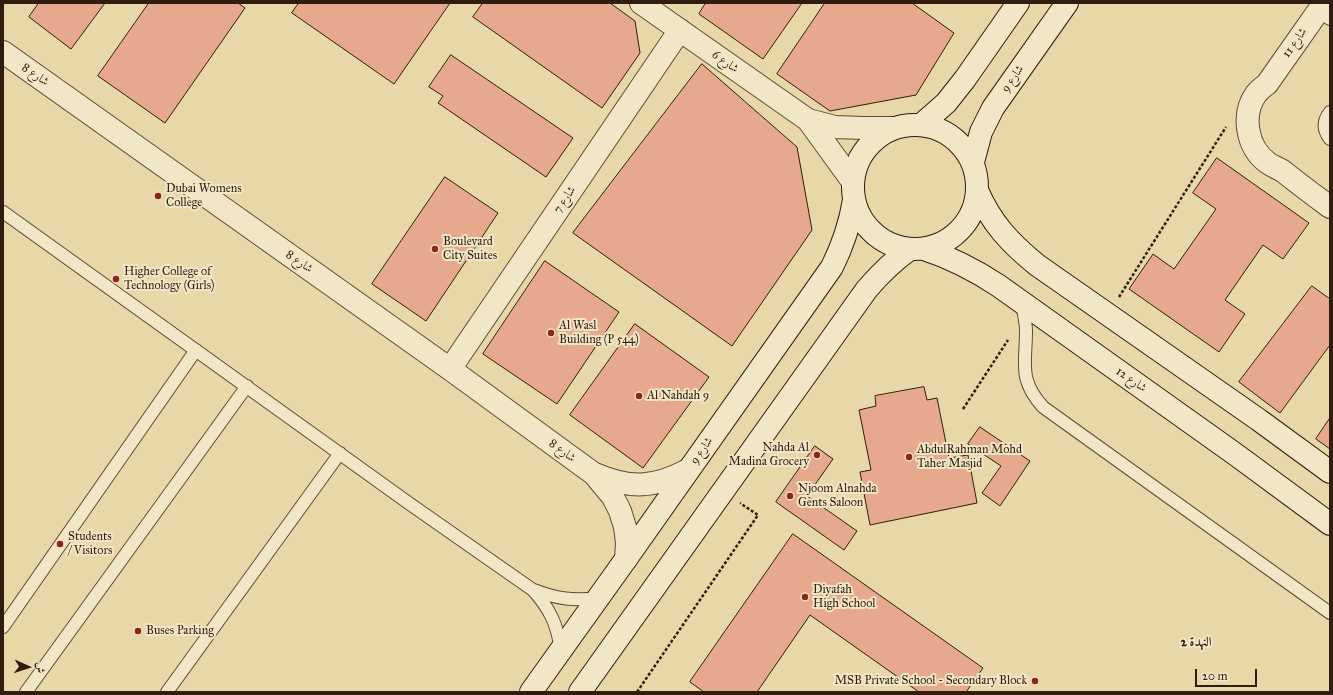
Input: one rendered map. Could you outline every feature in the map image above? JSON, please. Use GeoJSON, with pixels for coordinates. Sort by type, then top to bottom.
{"type":"FeatureCollection","features":[{"type":"Feature","properties":{"kind":"street","name":"شارع 6"},"geometry":{"type":"LineString","coordinates":[[641,3],[808,120],[835,127],[894,128]]}},
{"type":"Feature","properties":{"kind":"street"},"geometry":{"type":"LineString","coordinates":[[922,124],[946,102],[1018,3]]}},
{"type":"Feature","properties":{"kind":"street","name":"شارع 9"},"geometry":{"type":"LineString","coordinates":[[973,162],[981,132],[993,108],[1067,3]]}},
{"type":"Feature","properties":{"kind":"street","name":"شارع 11"},"geometry":{"type":"LineString","coordinates":[[1324,11],[1267,84],[1256,95],[1249,108],[1247,124],[1250,139],[1257,152],[1267,163],[1281,170],[1330,207]]}},
{"type":"Feature","properties":{"kind":"street","name":"شارع 7"},"geometry":{"type":"LineString","coordinates":[[450,369],[680,30]]}},
{"type":"Feature","properties":{"kind":"street","name":"شارع 8"},"geometry":{"type":"LineString","coordinates":[[3,52],[450,369],[594,474],[625,484],[641,485],[658,483],[674,478],[688,470]]}},
{"type":"Feature","properties":{"kind":"street","name":"شارع 11"},"geometry":{"type":"LineString","coordinates":[[1267,84],[1262,101],[1263,138],[1269,155],[1281,170]]}},
{"type":"Feature","properties":{"kind":"street","name":"شارع 6"},"geometry":{"type":"LineString","coordinates":[[808,120],[853,191]]}},
{"type":"Feature","properties":{"kind":"street"},"geometry":{"type":"LineString","coordinates":[[580,692],[724,492],[867,289],[896,259],[917,249],[941,244],[955,235],[967,222],[974,206],[977,190],[973,162],[961,144],[943,130],[922,124],[908,124],[894,128],[874,140],[859,159],[853,191],[859,215],[868,228],[880,239],[894,246],[917,249]]}},
{"type":"Feature","properties":{"kind":"street"},"geometry":{"type":"LineString","coordinates":[[977,190],[984,206],[1004,235],[1037,266],[1259,420],[1330,472]]}},
{"type":"Feature","properties":{"kind":"street","name":"شارع 9"},"geometry":{"type":"LineString","coordinates":[[531,692],[832,267],[840,251],[851,217],[853,191]]}},
{"type":"Feature","properties":{"kind":"street","name":"شارع 12"},"geometry":{"type":"LineString","coordinates":[[917,249],[944,256],[964,264],[982,274],[1023,310],[1229,450],[1330,524]]}},
{"type":"Feature","properties":{"kind":"street","name":"شارع 8"},"geometry":{"type":"LineString","coordinates":[[594,474],[613,497],[620,511],[625,526],[627,543],[626,559]]}},
{"type":"Feature","properties":{"kind":"lane"},"geometry":{"type":"LineString","coordinates":[[1330,112],[1324,125],[1330,139]]}},
{"type":"Feature","properties":{"kind":"lane"},"geometry":{"type":"LineString","coordinates":[[3,212],[410,504],[533,590],[546,605],[556,623],[561,650]]}},
{"type":"Feature","properties":{"kind":"lane"},"geometry":{"type":"LineString","coordinates":[[1023,310],[1026,341],[1024,365],[1026,377],[1036,398],[1044,407],[1330,613]]}},
{"type":"Feature","properties":{"kind":"lane"},"geometry":{"type":"LineString","coordinates":[[3,627],[196,350]]}},
{"type":"Feature","properties":{"kind":"lane"},"geometry":{"type":"LineString","coordinates":[[26,692],[247,386]]}},
{"type":"Feature","properties":{"kind":"lane"},"geometry":{"type":"LineString","coordinates":[[166,692],[340,453]]}},
{"type":"Feature","properties":{"kind":"lane"},"geometry":{"type":"LineString","coordinates":[[533,590],[549,596],[566,599],[582,600],[598,598]]}},
{"type":"Feature","properties":{"kind":"path"},"geometry":{"type":"LineString","coordinates":[[1108,314],[1225,127],[1247,124]]}},
{"type":"Feature","properties":{"kind":"path"},"geometry":{"type":"LineString","coordinates":[[963,409],[1023,310]]}},
{"type":"Feature","properties":{"kind":"path"},"geometry":{"type":"LineString","coordinates":[[636,692],[758,515],[724,492]]}},
{"type":"Feature","properties":{"kind":"building"},"geometry":{"type":"Polygon","coordinates":[[[39,3],[105,3],[71,49],[29,17],[39,3]]]}},
{"type":"Feature","properties":{"kind":"building"},"geometry":{"type":"Polygon","coordinates":[[[149,3],[238,3],[245,8],[165,123],[98,76],[149,3]]]}},
{"type":"Feature","properties":{"kind":"building"},"geometry":{"type":"Polygon","coordinates":[[[299,3],[450,3],[394,84],[292,13],[299,3]]]}},
{"type":"Feature","properties":{"kind":"building"},"geometry":{"type":"Polygon","coordinates":[[[483,3],[610,3],[635,21],[640,53],[602,108],[473,17],[483,3]]]}},
{"type":"Feature","properties":{"kind":"building"},"geometry":{"type":"Polygon","coordinates":[[[706,3],[802,3],[763,59],[699,14],[706,3]]]}},
{"type":"Feature","properties":{"kind":"building"},"geometry":{"type":"Polygon","coordinates":[[[825,3],[912,3],[954,33],[916,95],[830,111],[777,74],[825,3]]]}},
{"type":"Feature","properties":{"kind":"building"},"geometry":{"type":"Polygon","coordinates":[[[451,55],[573,138],[546,177],[438,103],[443,96],[429,87],[451,55]]]}},
{"type":"Feature","properties":{"kind":"building"},"geometry":{"type":"Polygon","coordinates":[[[702,64],[797,147],[812,230],[732,346],[573,233],[702,64]]]}},
{"type":"Feature","properties":{"kind":"building"},"geometry":{"type":"Polygon","coordinates":[[[1217,158],[1309,223],[1283,259],[1263,245],[1225,300],[1245,314],[1219,352],[1129,289],[1153,254],[1174,269],[1216,209],[1193,193],[1217,158]]]}},
{"type":"Feature","properties":{"kind":"building","name":"Boulevard City Suites"},"geometry":{"type":"Polygon","coordinates":[[[445,177],[498,213],[426,321],[372,284],[445,177]]]}},
{"type":"Feature","properties":{"kind":"building","name":"Al Wasl Building (P 544)"},"geometry":{"type":"Polygon","coordinates":[[[545,261],[619,312],[557,404],[483,354],[545,261]]]}},
{"type":"Feature","properties":{"kind":"building"},"geometry":{"type":"Polygon","coordinates":[[[1312,286],[1330,299],[1330,345],[1280,413],[1239,382],[1312,286]]]}},
{"type":"Feature","properties":{"kind":"building","name":"Al Nahdah 9"},"geometry":{"type":"Polygon","coordinates":[[[635,324],[709,377],[643,468],[570,415],[635,324]]]}},
{"type":"Feature","properties":{"kind":"building","name":"AbdulRahman Mohd Taher Masjid"},"geometry":{"type":"Polygon","coordinates":[[[924,387],[927,400],[937,398],[949,458],[968,455],[977,503],[870,525],[860,472],[871,470],[859,410],[876,406],[875,396],[924,387]]]}},
{"type":"Feature","properties":{"kind":"building"},"geometry":{"type":"Polygon","coordinates":[[[1330,418],[1330,449],[1316,439],[1330,418]]]}},
{"type":"Feature","properties":{"kind":"building"},"geometry":{"type":"Polygon","coordinates":[[[980,427],[1030,461],[1000,506],[982,493],[1001,466],[968,444],[980,427]]]}},
{"type":"Feature","properties":{"kind":"building"},"geometry":{"type":"Polygon","coordinates":[[[815,446],[833,459],[807,496],[857,531],[844,550],[776,502],[815,446]]]}},
{"type":"Feature","properties":{"kind":"building"},"geometry":{"type":"Polygon","coordinates":[[[793,534],[983,668],[966,692],[919,692],[810,615],[757,692],[704,692],[690,682],[793,534]]]}},
{"type":"Feature","properties":{"kind":"place","name":"Dubai Womens College"},"geometry":{"type":"Point","coordinates":[158,196]}},
{"type":"Feature","properties":{"kind":"place","name":"Boulevard City Suites"},"geometry":{"type":"Point","coordinates":[435,249]}},
{"type":"Feature","properties":{"kind":"place","name":"Higher College of Technology (Girls)"},"geometry":{"type":"Point","coordinates":[116,279]}},
{"type":"Feature","properties":{"kind":"place","name":"Al Wasl Building (P 544)"},"geometry":{"type":"Point","coordinates":[551,333]}},
{"type":"Feature","properties":{"kind":"place","name":"Al Nahdah 9"},"geometry":{"type":"Point","coordinates":[639,396]}},
{"type":"Feature","properties":{"kind":"place","name":"Nahda Al Madina Grocery"},"geometry":{"type":"Point","coordinates":[817,455]}},
{"type":"Feature","properties":{"kind":"place","name":"AbdulRahman Mohd Taher Masjid"},"geometry":{"type":"Point","coordinates":[909,457]}},
{"type":"Feature","properties":{"kind":"place","name":"Njoom Alnahda Gents Saloon"},"geometry":{"type":"Point","coordinates":[790,496]}},
{"type":"Feature","properties":{"kind":"place","name":"Students / Visitors"},"geometry":{"type":"Point","coordinates":[60,544]}},
{"type":"Feature","properties":{"kind":"place","name":"Diyafah High School"},"geometry":{"type":"Point","coordinates":[805,597]}},
{"type":"Feature","properties":{"kind":"place","name":"Buses Parking"},"geometry":{"type":"Point","coordinates":[138,631]}},
{"type":"Feature","properties":{"kind":"place","name":"MSB Private School - Secondary Block"},"geometry":{"type":"Point","coordinates":[1035,681]}},
{"type":"Feature","properties":{"kind":"district","name":"النهدة 2"},"geometry":{"type":"Point","coordinates":[1196,643]}}]}
